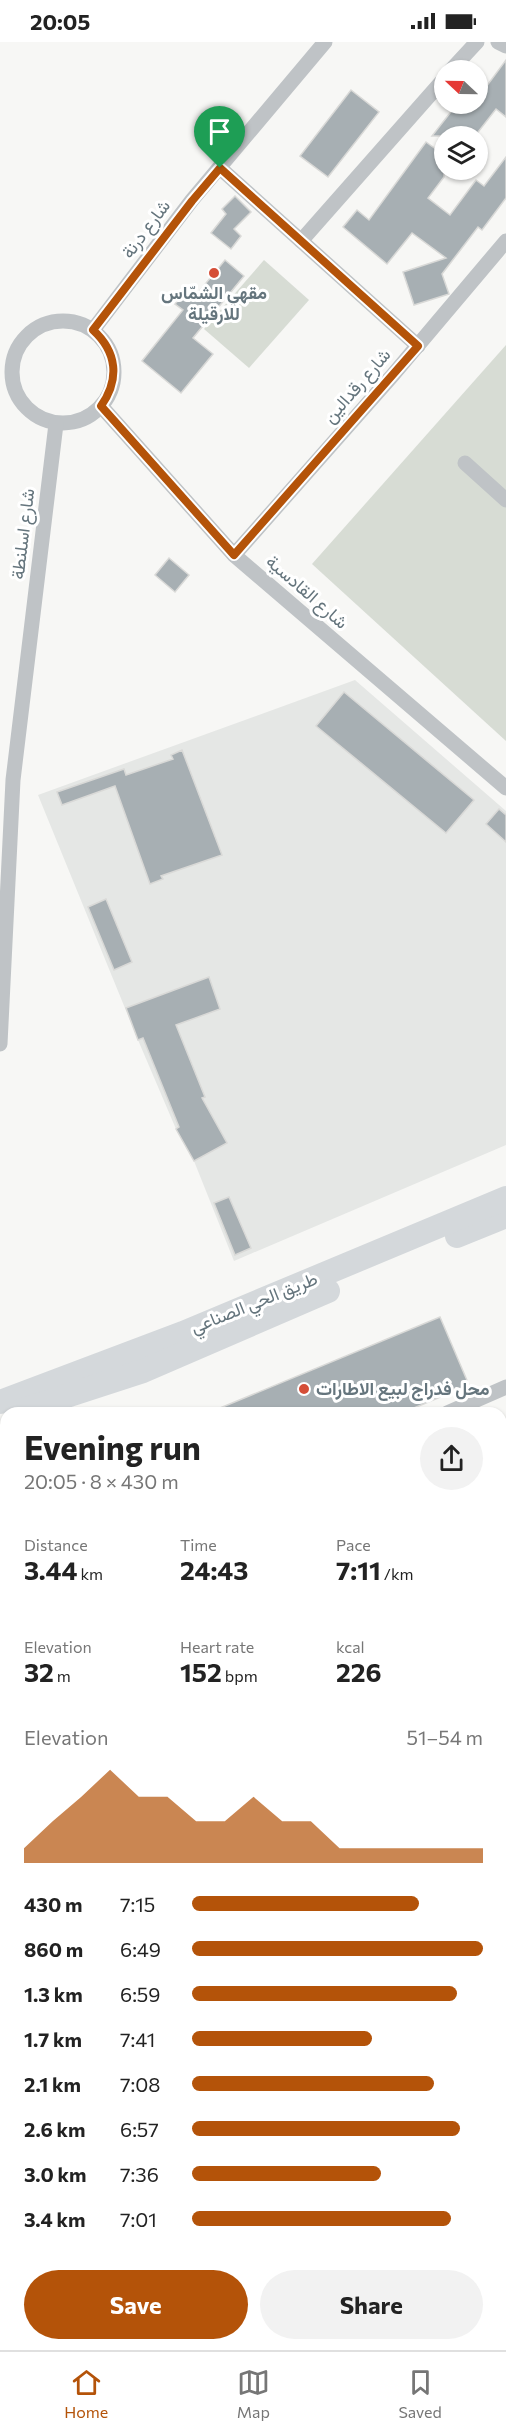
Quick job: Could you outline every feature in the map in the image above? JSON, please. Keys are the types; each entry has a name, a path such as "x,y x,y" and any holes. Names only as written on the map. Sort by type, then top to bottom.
{"highway":[{"name":"طريق الحي الصناعي","path":"0,1402 226,1315 506,1198"},
{"name":"طريق الحي الصناعي","path":"33,1407 143,1371 506,1216"}],"street":[{"name":"شارع درنة","path":"93,330 192,201 325,42"},
{"path":"461,60 477,42"},
{"path":"498,42 506,46"},
{"path":"301,241 434,90"},
{"path":"220,168 418,346"},
{"name":"شارع رقدالين","path":"234,555 418,346 506,241"},
{"path":"67,321 93,330 108,348 114,366 113,384 101,406 94,413 76,422 56,424 32,414 16,394 7,356 40,326 67,321"},
{"name":"شارع القادسية","path":"101,406 234,555 506,788"},
{"name":"شارع اسلنطة","path":"0,1044 7,779 56,424"},
{"path":"465,463 506,500"},
{"path":"470,1407 506,1387"}],"shaded area":[{"path":"264,260 309,300 249,368 204,329"},
{"path":"506,345 506,741 312,564"},
{"path":"355,680 506,811 506,1145 234,1261 194,1161 176,1129 138,1040 38,795"}],"building":[{"path":"506,60 506,117 496,109 483,126 440,126 449,114 488,114 488,84"},
{"path":"351,90 379,112 328,177 300,156"},
{"path":"426,142 434,148 434,180 442,180 428,198 450,215 476,180 484,186 506,157 506,198 482,230 478,227 442,274 449,294 414,305 403,272 446,258 412,233 387,264 343,227 357,210 369,220"},
{"path":"235,196 251,212 234,229 241,236 231,249 211,233 226,214 222,209"},
{"path":"225,260 244,276 193,338 213,354 181,393 142,361 183,310 175,304 185,292 193,299"},
{"path":"169,558 189,575 175,592 155,575"},
{"path":"344,692 474,800 446,833 316,726"},
{"path":"182,750 222,855 161,876 163,879 150,884 115,786 62,805 57,792 124,769 126,775 173,759 171,755"},
{"path":"499,809 506,815 506,842 486,824"},
{"path":"106,899 132,962 114,970 88,907"},
{"path":"209,977 220,1009 176,1025 205,1097 202,1098 227,1143 194,1161 176,1129 179,1127 143,1038 138,1040 126,1008"},
{"path":"229,1197 251,1248 235,1255 214,1203"},
{"path":"440,1317 469,1385 416,1407 222,1407"}],"place":[{"name":"مقهي الشمّاس للارقيلة","path":"214,273"},
{"name":"محل فدراج لبيع الاطارات","path":"304,1389"}],"route":[{"path":"220,168 418,346 234,555 101,406 113,384 113,360 102,338 93,330 220,168"}]}
